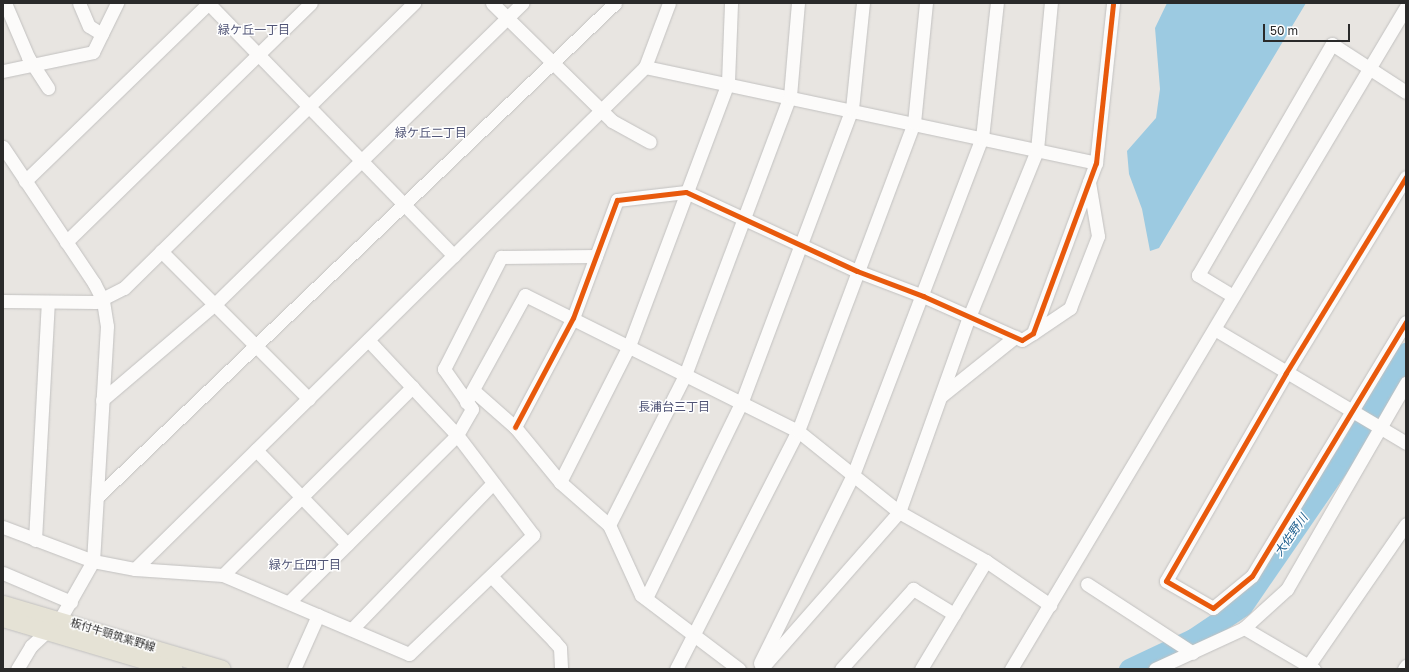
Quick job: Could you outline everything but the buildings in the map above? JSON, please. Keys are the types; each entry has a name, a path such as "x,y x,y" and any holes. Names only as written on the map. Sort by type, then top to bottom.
{"main road":[{"name":"板付牛頸筑紫野線","path":"3,604 60,619 222,669"},
{"name":"板付牛頸筑紫野線","path":"3,618 174,669"}],"street":[{"path":"5,3 34,64 48,88"},
{"path":"79,3 89,26 102,34"},
{"path":"3,70 93,52 117,3"},
{"path":"25,181 209,3 454,256"},
{"path":"66,242 311,3"},
{"path":"3,301 48,303 103,301 124,288 307,105 414,3"},
{"path":"492,3 612,121 650,142"},
{"path":"102,400 216,303 522,3"},
{"path":"97,497 615,3"},
{"path":"136,569 645,67 669,3"},
{"path":"560,482 630,346 728,82 731,3"},
{"path":"608,525 685,375 790,96 798,3"},
{"path":"646,598 742,401 852,109 862,3"},
{"path":"676,669 798,431 914,123 926,3"},
{"path":"757,669 853,475 923,296 982,138 997,3"},
{"path":"761,669 899,512 969,317 1037,150 1051,3"},
{"path":"1033,333 1096,163 1112,3"},
{"path":"1010,669 1216,330 1233,296 1406,7"},
{"path":"1233,296 1198,275 1332,44 1406,92"},
{"path":"645,67 728,82 1096,163"},
{"path":"3,147 103,301 107,326 93,561 60,619 46,630 17,669"},
{"path":"1406,176 1286,373 1166,581 1213,608 1252,576 1353,412 1406,322"},
{"path":"515,427 573,318 617,200 686,192 744,217 857,271 923,296 1022,340 1070,308 1098,236 1089,180"},
{"path":"161,251 216,303 309,399"},
{"path":"596,256 501,257 444,369 470,396 515,427 560,482 608,525 641,595 694,633 739,669"},
{"path":"289,602 457,435 472,409 470,396 524,295 630,346 685,375 742,401 798,431 899,512 986,561 1050,605"},
{"path":"35,540 48,303"},
{"path":"1216,330 1406,443"},
{"path":"940,397 1015,338"},
{"path":"3,527 93,561 136,569 224,575 409,654 533,535 457,435 368,340"},
{"path":"1155,669 1193,653 1244,628 1287,589 1379,428 1406,384"},
{"path":"224,575 412,387"},
{"path":"256,450 347,544"},
{"path":"352,629 493,483"},
{"path":"1244,628 1309,668 1406,524"},
{"path":"921,669 986,561"},
{"path":"3,573 71,602"},
{"path":"491,576 557,645 561,669"},
{"path":"1088,584 1193,653"},
{"path":"841,669 913,589 954,614"},
{"path":"294,669 318,614"}],"water":[{"path":"1167,3 1306,3 1159,248 1150,251 1142,209 1129,174 1127,151 1156,118 1160,89 1155,28"}],"waterway":[{"name":"大佐野川","path":"1129,669 1193,639 1242,606 1345,456 1406,353"}],"cycle path":[{"path":"515,427 573,318 617,200 686,192 857,271 923,296 1022,340 1033,333 1096,163 1113,3"},
{"path":"1406,177 1286,373 1166,581 1213,608 1252,576 1406,322"}],"district":[{"name":"緑ケ丘一丁目","path":"254,30"},
{"name":"緑ケ丘二丁目","path":"431,133"},
{"name":"長浦台三丁目","path":"674,407"},
{"name":"緑ケ丘四丁目","path":"305,565"}]}
